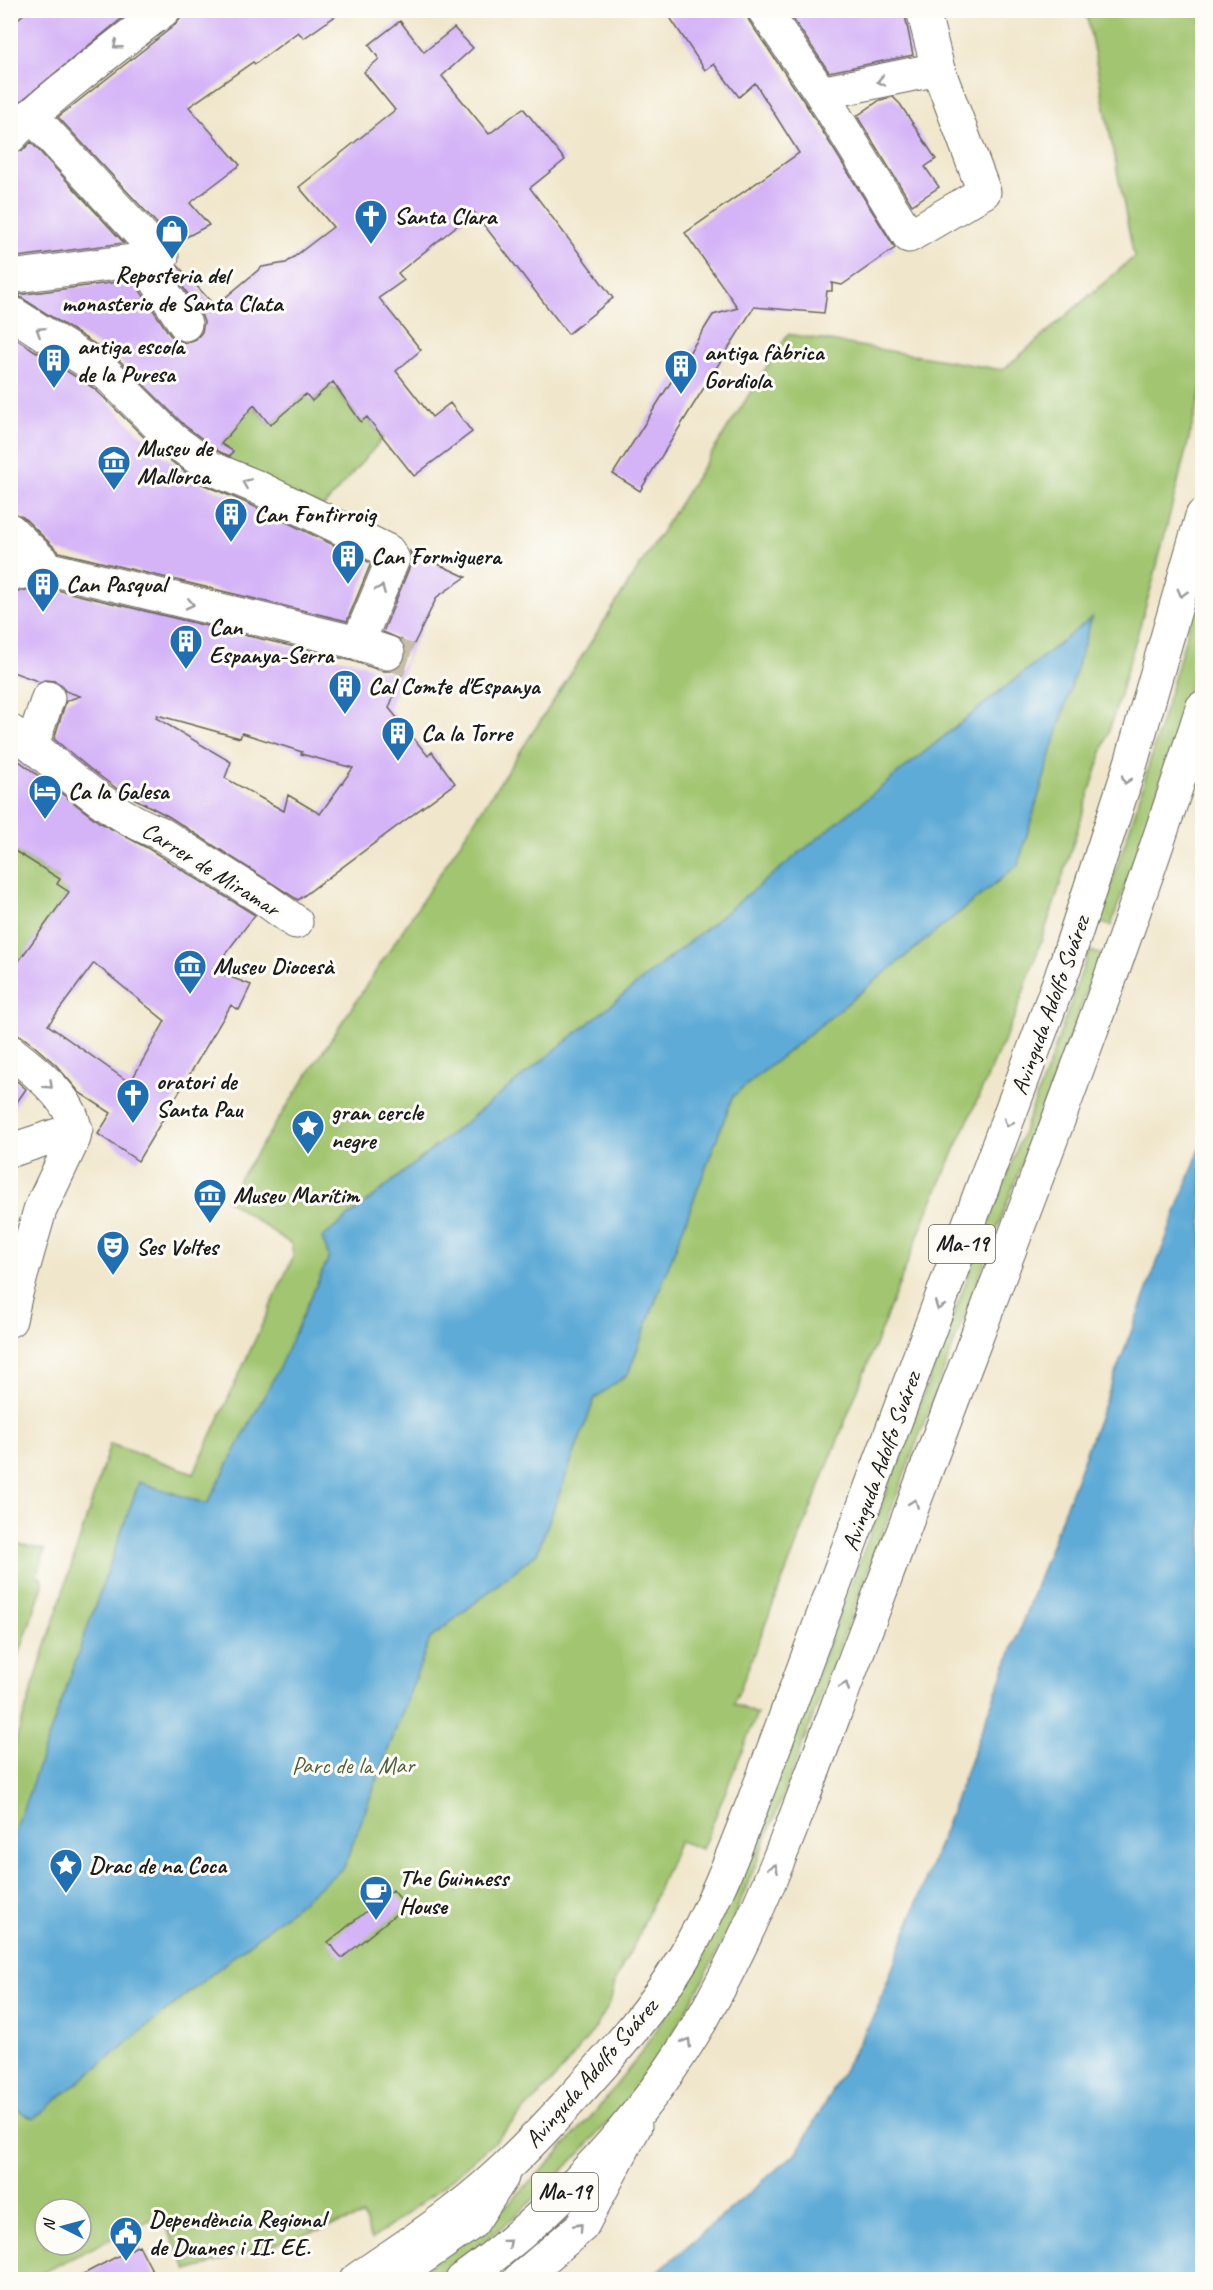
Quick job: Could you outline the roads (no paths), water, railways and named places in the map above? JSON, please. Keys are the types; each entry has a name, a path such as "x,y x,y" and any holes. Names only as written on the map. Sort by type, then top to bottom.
{"main road":[{"path":"164,10 123,40 21,126 152,258 185,324"},
{"path":"764,10 821,93 909,236 984,192 938,69 923,10"},
{"path":"821,93 938,69"},
{"path":"10,277 152,258"},
{"path":"10,312 107,374 172,439 211,468 356,534 388,551 393,559 373,648 50,569 10,574"},
{"name":"Avinguda Adolfo Suárez","path":"356,2280 454,2211 512,2163 629,2036 683,1958 737,1842 821,1624 1066,963 1144,721 1203,516"},
{"path":"10,530 50,569"},
{"path":"21,738 48,698"},
{"name":"Avinguda Adolfo Suárez","path":"462,2280 556,2201 617,2137 654,2090 688,2041 733,1961 758,1907 811,1777 1123,947 1203,708"},
{"name":"Carrer de Miramar","path":"21,738 59,769 141,826 168,838 296,922"},
{"path":"10,1051 55,1090 74,1119 76,1129 74,1138 40,1210 10,1320"},
{"path":"10,1147 15,1149 76,1129"},
{"path":"519,2280 582,2226 654,2090"},
{"path":"390,2280 472,2223 512,2163"}],"water":[{"path":"1092,617 1018,865 733,1096 628,1374 595,1398 537,1553 430,1639 344,1867 33,2119 11,2106 11,1843 139,1482 207,1504 278,1370 329,1257 322,1238"},
{"path":"1202,1143 1202,2279 649,2279 798,2151 876,2012"}],"tunnel":[{"path":"388,653 409,660"}],"place":[{"name":"Santa Clara","path":"371,245"},
{"name":"Reposteria del monasterio de Santa Clata","path":"172,260"},
{"name":"antiga escola de la Puresa","path":"54,389"},
{"name":"antiga fàbrica Gordiola","path":"681,395"},
{"name":"Museu de Mallorca","path":"114,491"},
{"name":"Can Fontirroig","path":"231,543"},
{"name":"Can Formiguera","path":"348,585"},
{"name":"Can Pasqual","path":"43,613"},
{"name":"Can Espanya-Serra","path":"186,670"},
{"name":"Cal Comte d'Espanya","path":"345,715"},
{"name":"Ca la Torre","path":"398,762"},
{"name":"Ca la Galesa","path":"45,820"},
{"name":"Museu Diocesà","path":"190,995"},
{"name":"oratori de Santa Pau","path":"133,1124"},
{"name":"gran cercle negre","path":"308,1155"},
{"name":"Museu Marítim","path":"210,1224"},
{"name":"Ses Voltes","path":"113,1276"},
{"name":"Drac de na Coca","path":"66,1894"},
{"name":"The Guinness House","path":"376,1921"},
{"name":"Dependència Regional de Duanes i II. EE.","path":"126,2262"}],"park label":[{"name":"Parc de la Mar","path":"353,1765"}]}
